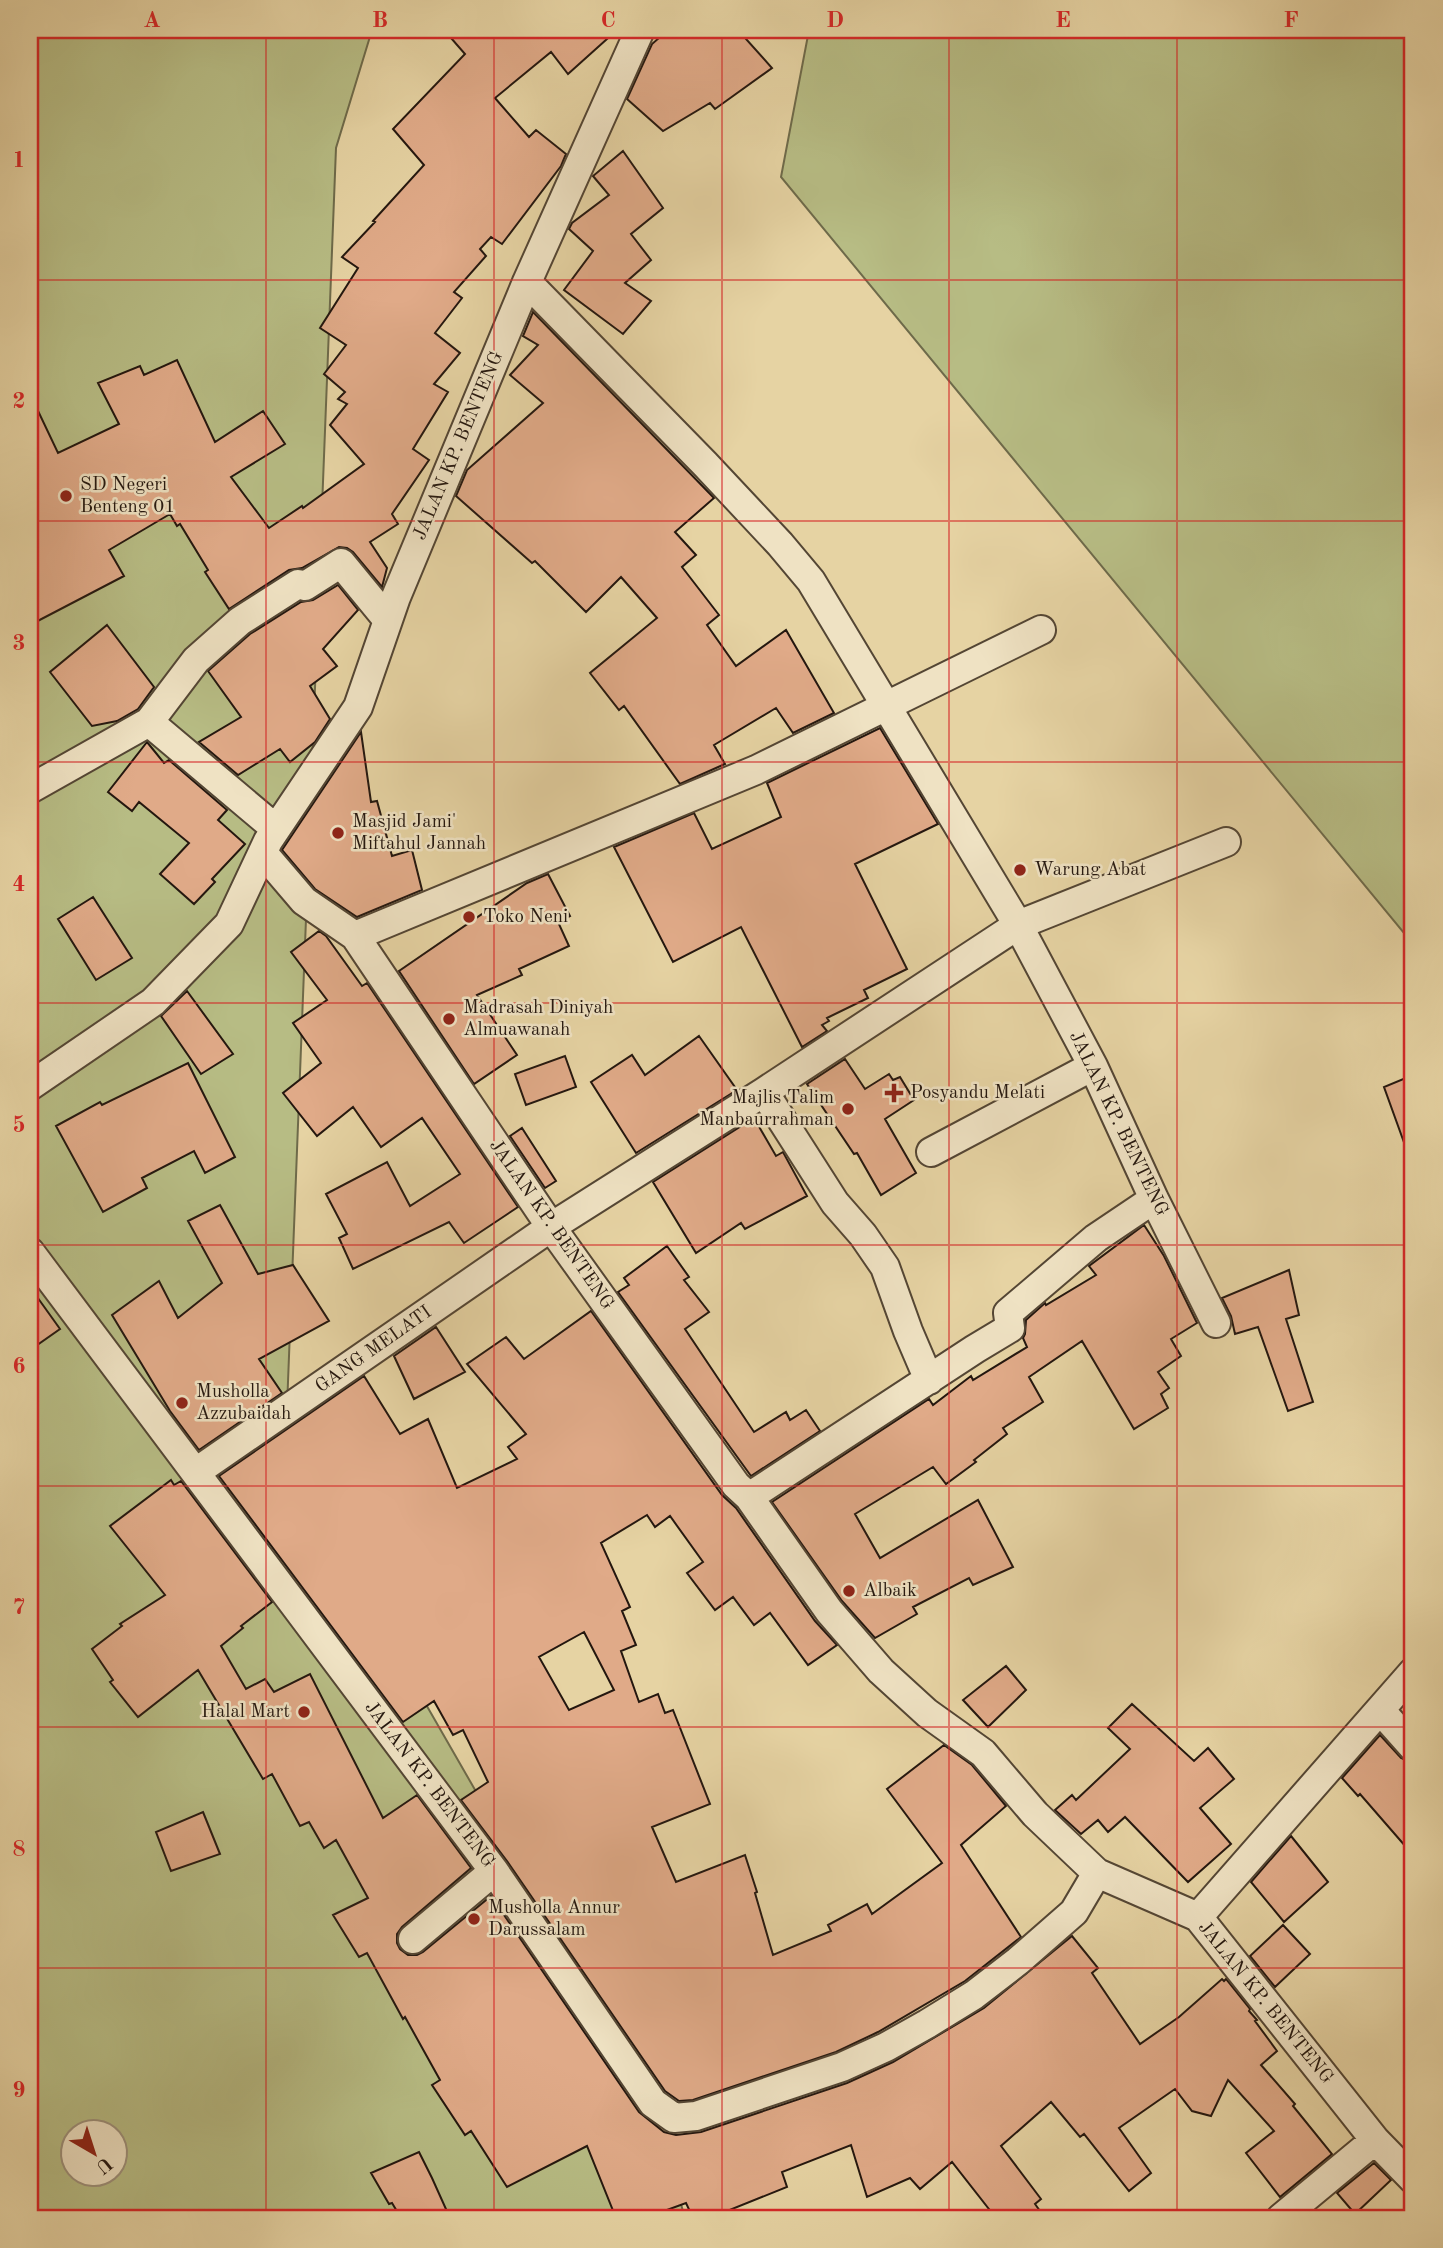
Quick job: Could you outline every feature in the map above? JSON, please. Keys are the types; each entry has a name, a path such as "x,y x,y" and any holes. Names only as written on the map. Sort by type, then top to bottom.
{"street":[{"name":"JALAN KP. BENTENG","path":"30,1086 153,1002 229,925 269,841 358,707 387,619 527,282 640,30"},
{"name":"JALAN KP. BENTENG","path":"527,282 705,464 811,581 1018,925 1093,1066 1154,1199 1216,1323"},
{"path":"30,789 149,722 196,660 240,621 298,584 305,586 341,563 387,619"},
{"path":"355,936 756,770 1041,630"},
{"path":"149,722 269,841"},
{"name":"JALAN KP. BENTENG","path":"269,841 304,901 355,936 551,1227 736,1485 749,1497 850,1638 881,1671 928,1713 983,1753 1035,1814 1097,1872 1198,1917 1375,2140 1413,2179"},
{"name":"GANG MELATI","path":"197,1472 551,1227 764,1092 1018,925 1226,842"},
{"path":"931,1152 1093,1066"},
{"path":"764,1092 835,1203 863,1235 885,1267 929,1380"},
{"path":"749,1497 975,1349 1002,1335 1010,1328 1008,1313 1096,1238 1154,1199"},
{"name":"JALAN KP. BENTENG","path":"30,1252 494,1871 653,2103 674,2118 696,2116 842,2067 927,2024 974,1995 1018,1961 1073,1912 1097,1872"},
{"path":"1198,1917 1413,1672"},
{"path":"1381,1710 1413,1747"},
{"path":"413,1939 494,1871"},
{"path":"1281,2218 1375,2140"}],"green space":[{"path":"30,30 372,30 336,148 285,1459 648,2091 685,2218 30,2218"},
{"path":"809,30 1413,30 1413,944 781,177"}],"building":[{"path":"444,30 617,30 568,74 551,52 495,98 529,137 536,130 566,154 561,166 502,244 491,237 480,249 486,256 454,292 462,298 435,333 460,353 434,384 448,392 413,449 429,460 392,514 398,524 370,542 387,568 382,587 353,552 339,547 302,568 289,570 229,609 205,572 208,570 180,524 177,526 170,514 109,550 124,576 30,625 30,394 58,453 119,424 98,383 140,366 144,375 177,360 215,442 263,411 285,444 231,477 269,528 302,506 303,508 364,464 330,425 347,404 338,399 345,392 324,374 346,345 320,328 358,268 342,257 424,165 393,129 465,54"},
{"path":"668,30 738,30 772,68 715,109 710,103 663,131 627,99 652,44"},
{"path":"623,151 663,208 631,234 651,260 625,283 651,301 623,334 564,290 593,251 569,229 572,223 609,195 593,176"},
{"path":"533,312 714,498 675,532 696,555 682,567 719,615 707,625 736,666 786,630 834,713 793,733 776,708 714,745 725,764 680,784 624,706 619,710 590,673 657,618 621,577 586,612 535,561 532,563 456,496 467,470 543,403 510,375 538,345 523,336"},
{"path":"338,585 358,610 323,649 337,666 310,686 330,719 315,742 290,762 280,749 238,775 199,742 241,717 208,671 250,634 301,602 313,600"},
{"path":"107,625 154,687 138,709 117,721 92,726 50,672"},
{"path":"880,728 938,824 855,864 907,969 864,990 868,998 827,1018 829,1021 822,1025 827,1031 802,1047 741,927 673,962 614,847 694,813 712,849 781,817 767,783"},
{"name":"Masjid Jami' Miftahul Jannah","path":"361,732 371,802 377,801 392,856 412,850 422,890 357,917 315,889 282,850"},
{"path":"147,742 164,763 169,760 227,810 218,820 245,844 212,879 215,882 194,904 160,874 189,843 139,802 132,811 108,792"},
{"path":"548,874 570,916 558,922 569,946 519,969 522,975 477,995 517,1055 474,1084 399,971 527,883"},
{"path":"93,897 132,958 96,980 58,919"},
{"path":"319,931 326,936 362,986 367,983 518,1207 464,1243 449,1222 353,1269 339,1238 347,1234 326,1194 387,1162 410,1206 460,1174 422,1118 381,1147 353,1107 317,1136 283,1093 321,1063 293,1023 327,1000 291,952"},
{"path":"187,991 233,1054 201,1074 161,1016"},
{"path":"699,1036 737,1090 636,1153 591,1082 632,1055 645,1075"},
{"path":"565,1056 576,1087 526,1105 515,1074"},
{"path":"845,1059 865,1089 889,1074 893,1080 900,1077 914,1100 885,1119 916,1173 881,1195 857,1153 854,1154 807,1084"},
{"path":"188,1063 235,1157 205,1173 194,1151 142,1178 147,1188 103,1212 56,1126 100,1102 102,1105"},
{"path":"1413,1075 1413,1158 1410,1159 1384,1087"},
{"path":"754,1118 776,1156 783,1152 807,1196 745,1229 741,1223 696,1253 653,1182"},
{"path":"522,1128 556,1181 545,1188 510,1136"},
{"path":"220,1205 258,1274 293,1265 329,1321 259,1359 282,1393 199,1450 170,1411 112,1315 159,1281 178,1318 222,1283 188,1221"},
{"path":"1144,1225 1164,1256 1197,1323 1171,1339 1181,1356 1158,1372 1169,1388 1161,1394 1168,1408 1134,1429 1082,1341 1029,1377 1043,1402 1003,1428 1007,1434 974,1460 976,1462 946,1484 933,1467 855,1514 880,1558 978,1500 1013,1567 973,1585 969,1578 913,1607 917,1614 875,1638 842,1601 772,1502 929,1399 933,1405 971,1376 973,1380 1027,1347 1023,1338 1026,1320 1045,1303 1046,1305 1096,1275 1089,1266"},
{"path":"667,1246 689,1277 684,1280 709,1312 685,1329 754,1432 786,1412 790,1420 806,1410 820,1431 751,1476 618,1292 629,1285 624,1278"},
{"path":"1289,1270 1299,1315 1286,1319 1313,1402 1288,1411 1258,1327 1235,1334 1231,1316 1222,1298"},
{"path":"30,1287 60,1329 30,1350"},
{"path":"591,1311 722,1495 736,1508 815,1621 837,1645 808,1665 770,1613 754,1625 733,1597 715,1610 687,1573 703,1562 670,1516 655,1527 647,1515 601,1543 630,1607 622,1611 636,1645 621,1651 639,1702 658,1694 665,1713 673,1710 710,1804 652,1827 676,1882 745,1855 773,1955 831,1931 828,1925 867,1904 872,1914 942,1863 887,1789 944,1745 972,1765 1006,1806 961,1845 1021,1937 965,1981 878,2032 836,2052 693,2100 679,2101 665,2091 507,1861 461,1800 488,1782 463,1730 453,1735 434,1701 403,1722 219,1476 364,1376 400,1434 428,1419 457,1488 517,1459 508,1447 526,1434 467,1364 506,1337 524,1359","holes":["584,1632 614,1690 569,1710 539,1657"]},
{"path":"436,1327 465,1372 414,1399 394,1356"},
{"path":"171,1480 174,1485 181,1481 272,1602 221,1646 246,1689 265,1679 274,1692 310,1674 383,1818 417,1795 471,1868 402,1927 397,1934 400,1949 408,1955 423,1952 491,1896 639,2112 664,2132 676,2135 701,2132 847,2083 893,2062 984,2008 1072,1936 1098,1968 1092,1973 1140,2044 1179,2017 1222,1979 1226,1979 1250,2009 1257,2020 1255,2021 1277,2051 1261,2065 1295,2104 1293,2106 1332,2154 1280,2197 1246,2153 1274,2131 1228,2080 1211,2116 1192,2111 1175,2089 1119,2128 1151,2173 1129,2191 1084,2134 1080,2137 1051,2102 1001,2146 1041,2199 1035,2204 1045,2218 996,2218 952,2162 920,2189 910,2178 867,2197 851,2145 782,2172 787,2187 722,2213 724,2218 693,2218 686,2203 645,2218 616,2218 587,2146 507,2187 471,2131 465,2135 432,2085 440,2080 405,2017 403,2019 367,1953 359,1957 333,1915 368,1898 336,1840 324,1848 309,1822 300,1826 272,1774 263,1779 198,1670 138,1717 110,1682 113,1680 92,1649 122,1626 120,1624 165,1595 110,1526"},
{"path":"1006,1666 1026,1690 988,1727 963,1700"},
{"path":"1132,1704 1194,1761 1208,1748 1234,1779 1200,1808 1231,1844 1188,1882 1125,1817 1108,1832 1098,1820 1081,1834 1055,1810 1072,1795 1076,1800 1130,1749 1108,1728"},
{"path":"1380,1735 1401,1758 1413,1763 1413,1855 1360,1794 1358,1796 1342,1778"},
{"path":"203,1812 220,1854 171,1871 156,1832"},
{"path":"1291,1836 1328,1882 1284,1922 1251,1882"},
{"path":"1283,1925 1310,1954 1275,1987 1250,1956"},
{"path":"419,2152 450,2218 401,2218 392,2203 389,2204 371,2173"},
{"path":"1374,2163 1391,2180 1355,2214 1337,2193"}],"place":[{"name":"SD Negeri Benteng 01","path":"66,496"},
{"name":"Masjid Jami' Miftahul Jannah","path":"338,833"},
{"name":"Warung Abat","path":"1020,870"},
{"name":"Toko Neni","path":"469,917"},
{"name":"Madrasah Diniyah Almuawanah","path":"449,1019"},
{"name":"Posyandu Melati","path":"894,1093"},
{"name":"Majlis Talim Manbaurrahman","path":"848,1109"},
{"name":"Musholla Azzubaidah","path":"182,1403"},
{"name":"Albaik","path":"849,1591"},
{"name":"Halal Mart","path":"304,1712"},
{"name":"Musholla Annur Darussalam","path":"474,1919"}]}
